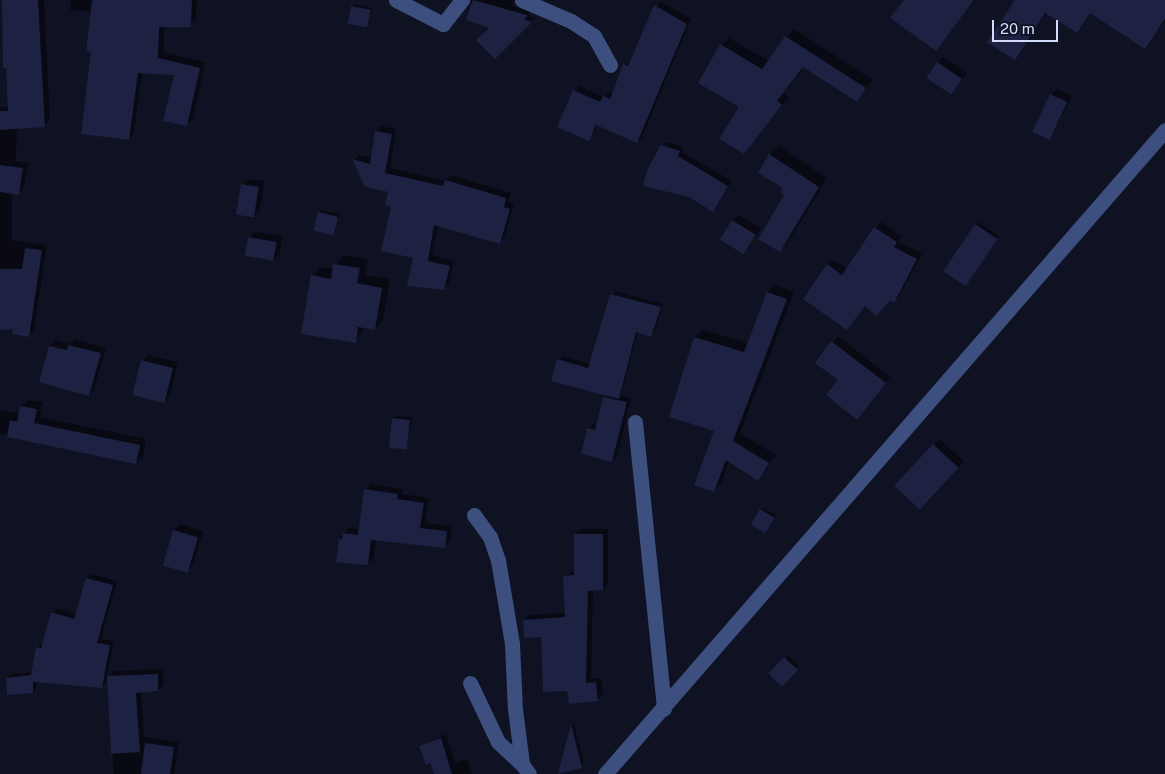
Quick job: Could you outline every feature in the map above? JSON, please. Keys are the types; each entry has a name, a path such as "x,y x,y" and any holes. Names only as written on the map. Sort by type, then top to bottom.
{"street":[{"path":"396,0 443,24 462,0"},
{"path":"522,0 571,21 594,36 610,65"},
{"path":"605,774 664,709 1165,130"},
{"path":"635,422 664,709"},
{"path":"474,514 490,537 498,560 512,644 515,709 526,769"},
{"path":"470,683 498,742 526,769"}],"building":[{"path":"2,0 38,0 45,127 0,130 0,111 8,111 6,68 3,68"},
{"path":"92,0 192,0 191,27 159,27 158,58 200,68 187,126 163,121 174,75 138,73 129,140 81,134 91,52 86,51"},
{"path":"473,0 527,15 525,20 532,22 495,59 476,40 489,28 466,20"},
{"path":"904,0 974,0 936,51 890,18"},
{"path":"1015,0 1165,0 1165,19 1145,49 1090,13 1077,33 1045,13 1015,60 987,42"},
{"path":"654,5 687,24 637,143 596,125 589,141 557,127 573,90 600,102 603,96 610,99 623,64 628,66"},
{"path":"351,6 371,10 367,27 348,24"},
{"path":"785,36 866,88 857,102 803,67 777,101 782,105 744,154 719,139 739,107 698,83 720,44 762,69"},
{"path":"937,62 962,79 951,95 926,78"},
{"path":"1050,94 1067,102 1049,140 1032,132"},
{"path":"375,131 392,134 385,173 443,186 445,180 506,198 504,207 510,209 500,244 434,225 428,261 450,266 444,290 407,286 413,258 381,251 391,207 385,205 388,192 365,187 352,159 370,164"},
{"path":"661,145 680,151 678,156 728,186 713,212 689,197 643,186 648,168"},
{"path":"769,154 819,187 780,252 758,239 784,195 780,193 783,188 758,173"},
{"path":"0,165 23,168 19,195 0,192"},
{"path":"241,184 259,187 254,217 236,215"},
{"path":"318,212 338,217 334,236 313,230"},
{"path":"732,220 756,235 744,254 720,240"},
{"path":"975,224 997,239 966,286 943,271"},
{"path":"874,227 897,242 894,247 917,259 894,303 890,301 876,316 865,306 847,330 803,299 827,264 842,275"},
{"path":"248,237 277,242 273,261 245,256"},
{"path":"25,248 42,250 29,337 12,334 13,329 0,330 0,269 22,269"},
{"path":"333,264 360,268 357,283 382,288 375,330 358,327 356,343 301,334 311,275 331,279"},
{"path":"767,292 787,299 733,441 769,463 758,481 726,460 714,492 694,485 714,431 669,417 694,337 744,352"},
{"path":"610,294 661,307 651,337 636,332 619,399 551,381 557,359 588,368"},
{"path":"831,341 886,383 857,420 826,395 838,380 815,363"},
{"path":"68,345 101,353 89,396 39,382 49,346 67,350"},
{"path":"141,360 173,368 164,403 132,395"},
{"path":"603,397 627,402 612,462 581,454 587,428 595,430"},
{"path":"20,406 37,409 34,423 140,445 136,464 7,437 10,420 17,422"},
{"path":"392,418 410,420 407,450 389,448"},
{"path":"933,444 959,468 920,510 894,486"},
{"path":"364,489 398,494 397,499 424,503 420,528 447,531 445,548 371,540 368,565 336,562 339,539 342,539 343,533 358,535"},
{"path":"760,509 775,518 765,533 751,524"},
{"path":"173,530 198,537 188,573 163,566"},
{"path":"574,534 603,534 603,590 588,591 586,683 596,682 598,701 569,704 567,691 543,692 541,637 524,638 523,620 565,617 563,576 574,575"},
{"path":"86,578 113,585 97,643 110,645 102,688 33,682 33,693 7,695 6,678 31,675 36,647 41,648 51,612 74,619"},
{"path":"784,657 798,670 782,687 768,674"},
{"path":"158,674 158,691 136,693 140,752 111,754 107,676"},
{"path":"571,724 582,768 558,774"},
{"path":"441,738 452,774 434,774 430,763 426,765 419,746"},
{"path":"145,743 174,747 170,774 141,774"}]}
